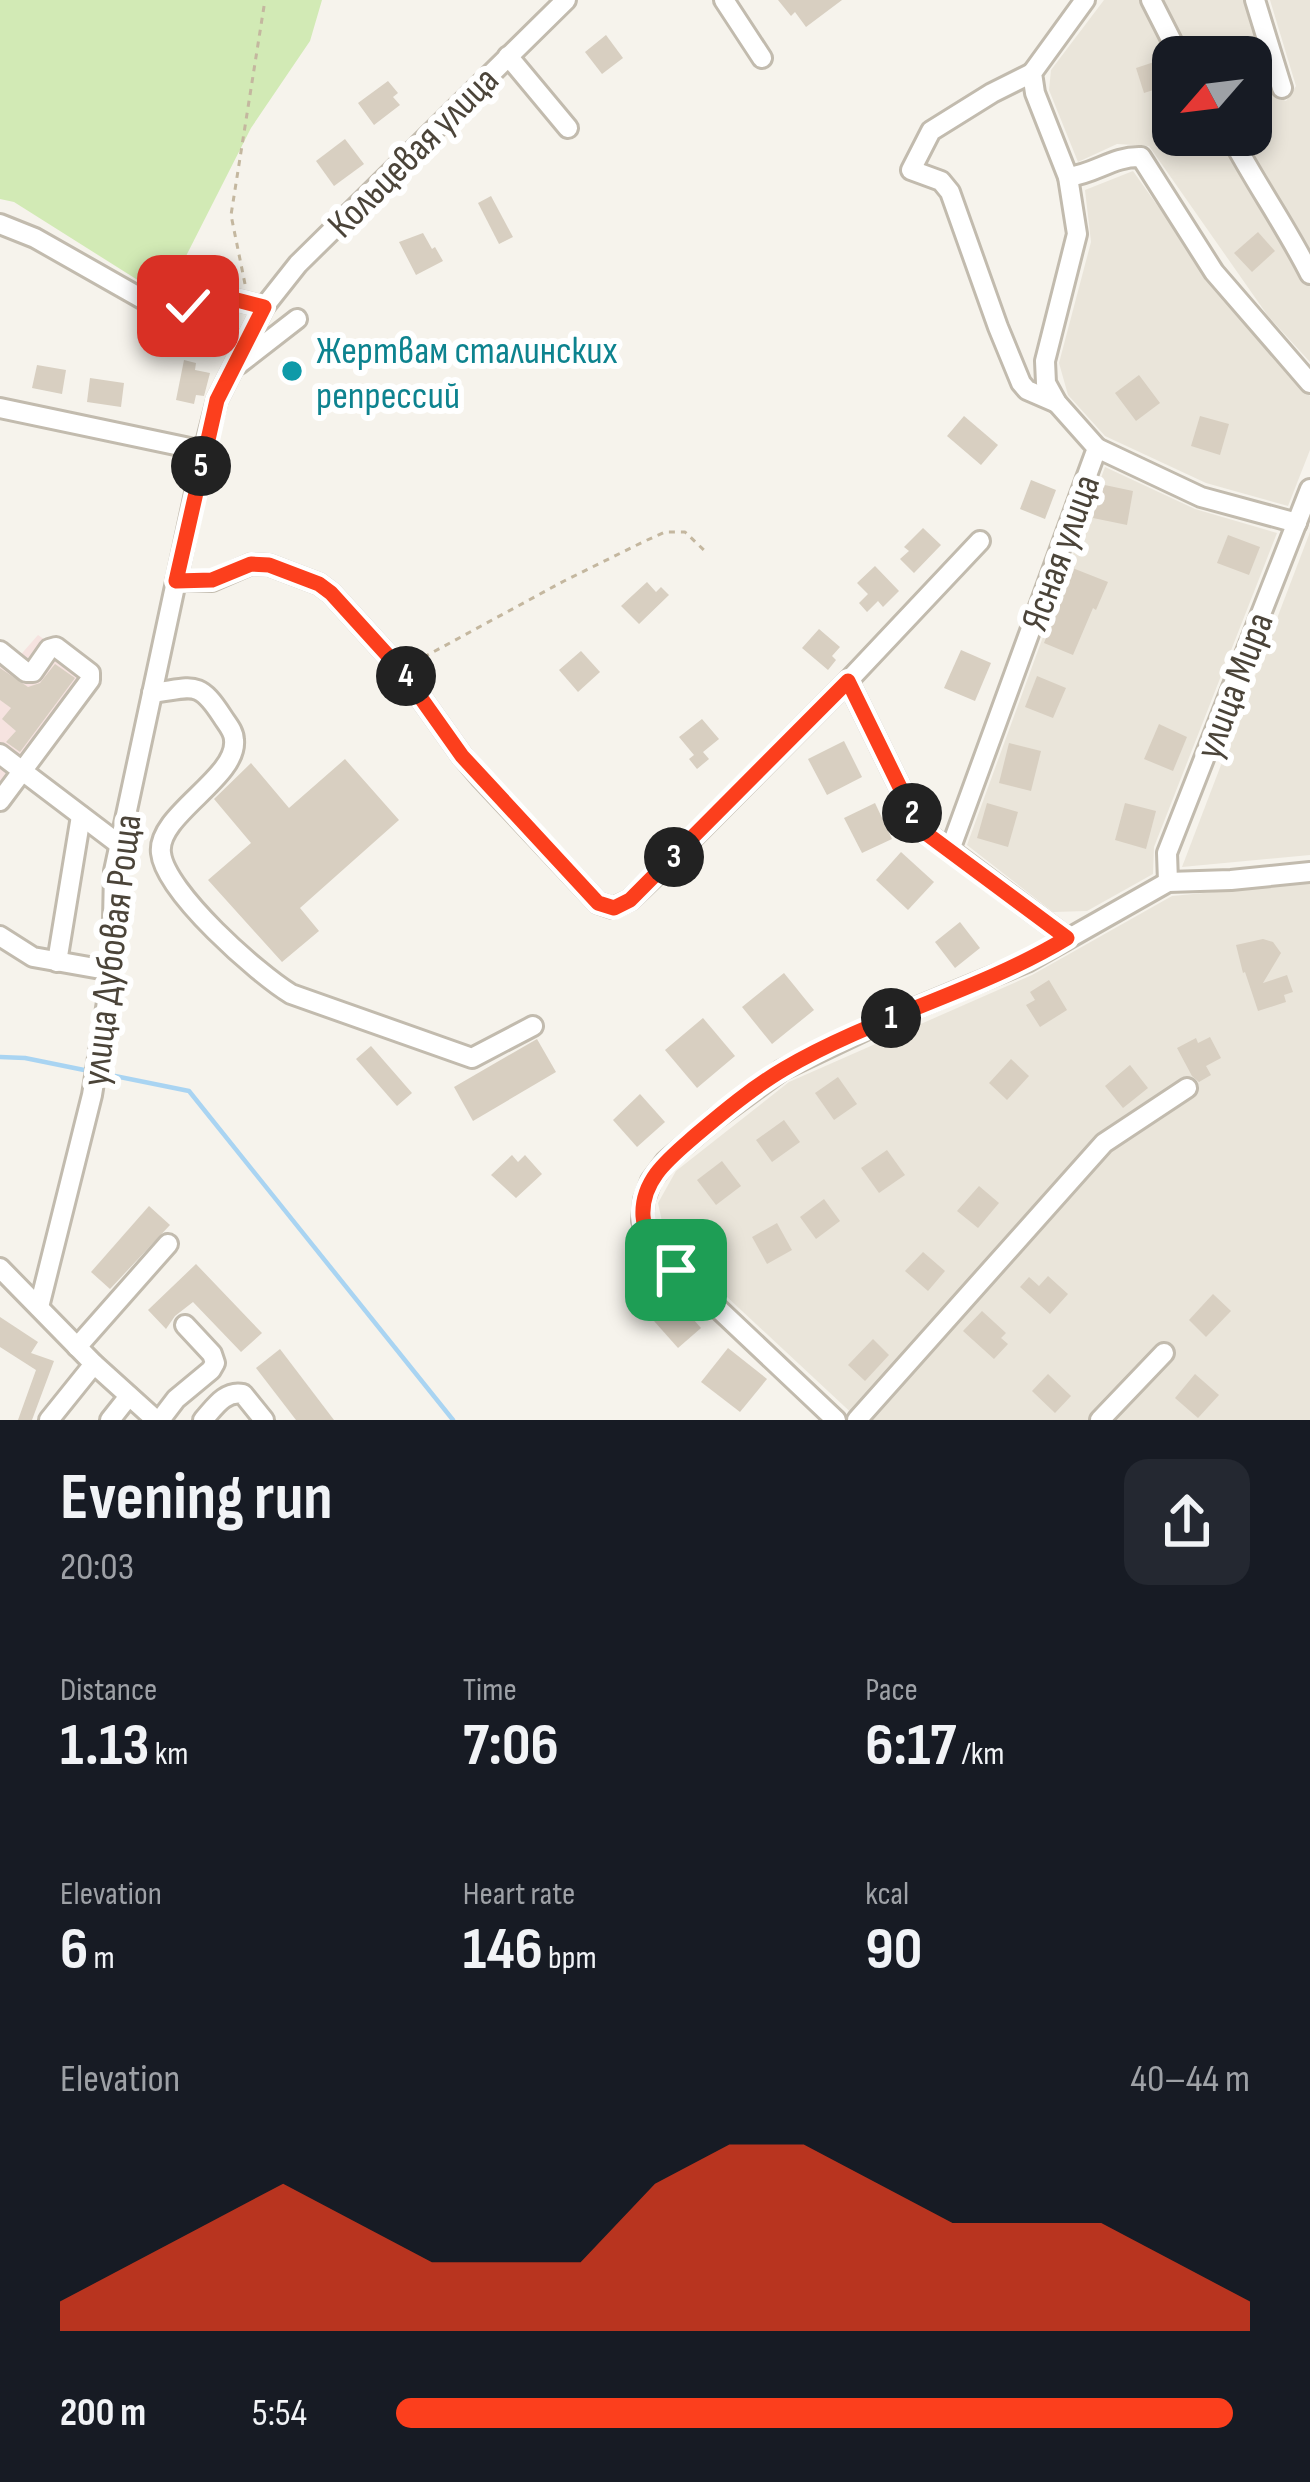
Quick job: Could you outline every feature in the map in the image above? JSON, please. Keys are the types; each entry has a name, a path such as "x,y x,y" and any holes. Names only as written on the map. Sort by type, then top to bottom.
{"street":[{"name":"Кольцевая улица","path":"257,305 566,0"},
{"path":"724,0 763,58"},
{"path":"1057,403 1046,383 1045,361 1077,240 1076,213 1032,74 1085,0"},
{"path":"1151,0 1169,36"},
{"path":"1256,0 1282,88"},
{"path":"508,56 568,128"},
{"name":"Ясная улица","path":"950,850 1096,448 1057,403 1027,390 1021,382 950,192 940,181 911,170 931,131 1032,74"},
{"path":"1240,156 1310,274"},
{"path":"1068,177 1082,176 1119,158 1141,157 1214,272 1310,383"},
{"path":"0,224 35,238 146,301 188,306 233,299 257,305"},
{"name":"улица Дубовая Роща","path":"39,1306 100,1054 112,971 114,871 204,452 217,400 257,305"},
{"path":"232,370 297,319"},
{"path":"0,408 204,452"},
{"path":"1096,448 1201,496 1297,523"},
{"name":"улица Мира","path":"1168,882 1167,853 1310,490"},
{"path":"176,581 222,578 251,564 269,565 331,593 401,670 480,777 598,903 614,908 654,877 980,542"},
{"path":"0,651 26,672 33,672 56,647 90,673 90,680 0,800"},
{"path":"848,681 927,834 1067,938"},
{"path":"152,693 201,689 234,734 232,757 166,831 160,854 202,918 274,984 472,1058 533,1026"},
{"path":"0,754 120,845"},
{"path":"57,962 81,815"},
{"path":"836,1420 655,1248 642,1221 644,1200 666,1161 782,1070 891,1018 1027,962 1168,882 1310,872"},
{"path":"0,936 22,952 112,971"},
{"path":"856,1420 1104,1143 1187,1088"},
{"path":"77,1347 168,1244"},
{"path":"0,1268 94,1364 158,1420 215,1363 185,1325"},
{"path":"1100,1420 1164,1353"},
{"path":"50,1420 94,1364"},
{"path":"203,1420 226,1396 236,1393 243,1394 264,1420"},
{"path":"110,1420 129,1396"}],"path":[{"path":"257,305 231,215 265,0"},
{"path":"401,670 664,532 685,532 707,553"}],"shaded area":[{"path":"1104,0 1247,0 1256,36 1152,36 1152,150 1149,146 1117,144 1078,162 1049,90 1051,70"},
{"path":"1270,0 1310,0 1310,362 1268,316 1156,156 1272,156 1272,95 1286,101 1296,86"},
{"path":"1133,171 1210,280 1310,396 1310,450 1288,506 1206,483 1105,436 1068,395 1059,363 1091,242 1085,190"},
{"path":"1105,467 1195,509 1277,533 1154,847 1153,874 1087,911 1053,912 967,845"},
{"path":"1310,532 1310,855 1182,867"},
{"path":"38,635 98,677 0,805 0,646 17,659"},
{"path":"1310,883 1310,1420 859,1420 666,1240 658,1203 676,1171 789,1082 1032,975 1172,896"}],"green space":[{"path":"0,0 322,0 310,41 251,128 183,262 144,284 14,202 0,199"}],"building":[{"path":"778,0 842,0 806,27"},
{"path":"606,35 623,58 602,74 585,52"},
{"path":"1152,63 1152,90 1144,93 1136,68"},
{"path":"388,81 400,105 374,125 358,103"},
{"path":"345,139 364,164 334,186 316,161"},
{"path":"491,196 513,237 499,244 478,203"},
{"path":"1258,232 1275,251 1252,272 1234,253"},
{"path":"423,233 443,261 416,275 399,242"},
{"path":"192,321 225,324 223,346 190,343"},
{"path":"184,360 196,363 195,370 210,373 204,396 196,395 194,404 176,400"},
{"path":"37,365 66,370 62,394 32,388"},
{"path":"1139,375 1160,403 1136,421 1115,393"},
{"path":"90,378 124,383 121,407 87,402"},
{"path":"964,416 998,445 981,465 947,436"},
{"path":"1200,416 1229,424 1220,455 1191,446"},
{"path":"1031,480 1056,490 1045,519 1020,509"},
{"path":"1100,484 1133,491 1127,525 1093,518"},
{"path":"923,528 941,545 914,573 900,559 909,551 904,547"},
{"path":"1228,535 1260,547 1249,575 1217,563"},
{"path":"875,566 899,591 883,607 878,601 867,612 859,603 868,594 857,583"},
{"path":"1070,567 1108,582 1073,655 1044,643"},
{"path":"647,582 656,592 661,587 669,595 639,624 621,606"},
{"path":"819,629 840,647 828,670 802,648"},
{"path":"961,650 991,663 975,701 944,688"},
{"path":"581,651 600,672 578,692 559,670"},
{"path":"55,664 75,678 20,752 6,742 16,731 2,719 11,708 0,700 0,668 28,687 40,683"},
{"path":"1037,676 1066,688 1053,718 1025,707"},
{"path":"702,719 719,739 703,752 709,759 697,769 689,759 694,755 679,737"},
{"path":"1159,724 1187,737 1173,771 1144,759"},
{"path":"844,741 862,777 827,795 808,759"},
{"path":"1009,743 1041,751 1031,791 999,783"},
{"path":"345,759 399,820 300,908 319,931 282,962 208,880 251,843 214,799 251,763 289,808"},
{"path":"875,803 892,839 862,853 844,818"},
{"path":"987,803 1018,812 1008,847 977,838"},
{"path":"1125,803 1156,811 1146,849 1115,840"},
{"path":"901,852 934,882 908,910 876,880"},
{"path":"960,922 980,948 955,968 935,942"},
{"path":"1263,939 1273,942 1281,953 1263,983 1287,975 1293,992 1284,995 1286,1002 1258,1011 1236,945"},
{"path":"784,973 814,1010 772,1044 742,1007"},
{"path":"1049,980 1067,1010 1040,1027 1026,1005 1035,1000 1030,992"},
{"path":"703,1018 735,1056 697,1088 665,1050"},
{"path":"1210,1037 1221,1058 1206,1066 1211,1075 1199,1082 1177,1048"},
{"path":"537,1039 556,1072 473,1121 454,1087"},
{"path":"371,1046 412,1093 397,1106 356,1059"},
{"path":"1011,1059 1029,1076 1007,1100 989,1083"},
{"path":"1130,1065 1148,1088 1123,1108 1105,1086"},
{"path":"838,1077 857,1104 834,1120 815,1093"},
{"path":"640,1094 665,1122 637,1147 613,1120"},
{"path":"784,1120 800,1142 772,1162 756,1140"},
{"path":"887,1150 905,1175 879,1193 861,1168"},
{"path":"512,1155 518,1162 525,1155 542,1174 516,1198 491,1175"},
{"path":"722,1161 741,1186 716,1205 697,1180"},
{"path":"979,1186 999,1203 978,1228 957,1211"},
{"path":"824,1199 840,1221 816,1239 800,1217"},
{"path":"149,1206 170,1225 110,1289 91,1272"},
{"path":"777,1223 792,1250 767,1264 752,1237"},
{"path":"923,1252 945,1271 928,1291 905,1271"},
{"path":"196,1264 262,1333 241,1352 193,1302 166,1329 148,1310"},
{"path":"1048,1276 1068,1294 1050,1314 1020,1287 1029,1277 1039,1286"},
{"path":"1213,1294 1231,1311 1206,1337 1189,1320"},
{"path":"677,1301 701,1328 678,1348 654,1321"},
{"path":"982,1311 1006,1333 1001,1338 1008,1344 994,1359 963,1331"},
{"path":"0,1317 38,1342 31,1353 54,1361 32,1420 18,1420 36,1370 0,1347"},
{"path":"873,1339 889,1355 865,1381 848,1365"},
{"path":"728,1348 767,1379 740,1412 701,1382"},
{"path":"280,1349 334,1420 296,1420 256,1368"},
{"path":"1048,1374 1071,1396 1055,1413 1032,1391"},
{"path":"1195,1374 1219,1395 1198,1418 1175,1398"}],"waterway":[{"path":"0,1057 89,1071"},
{"path":"100,1073 189,1091 453,1420"}],"place":[{"name":"Жертвам сталинских репрессий","path":"292,371"}],"route":[{"path":"188,306 233,299 264,307 217,400 176,581 212,580 251,564 269,565 331,593 401,670 462,756 598,903 614,908 630,900 848,681 927,834 1067,938 1027,962 891,1018 782,1070 715,1119 666,1161 644,1200 642,1221 655,1248 676,1270"}]}
